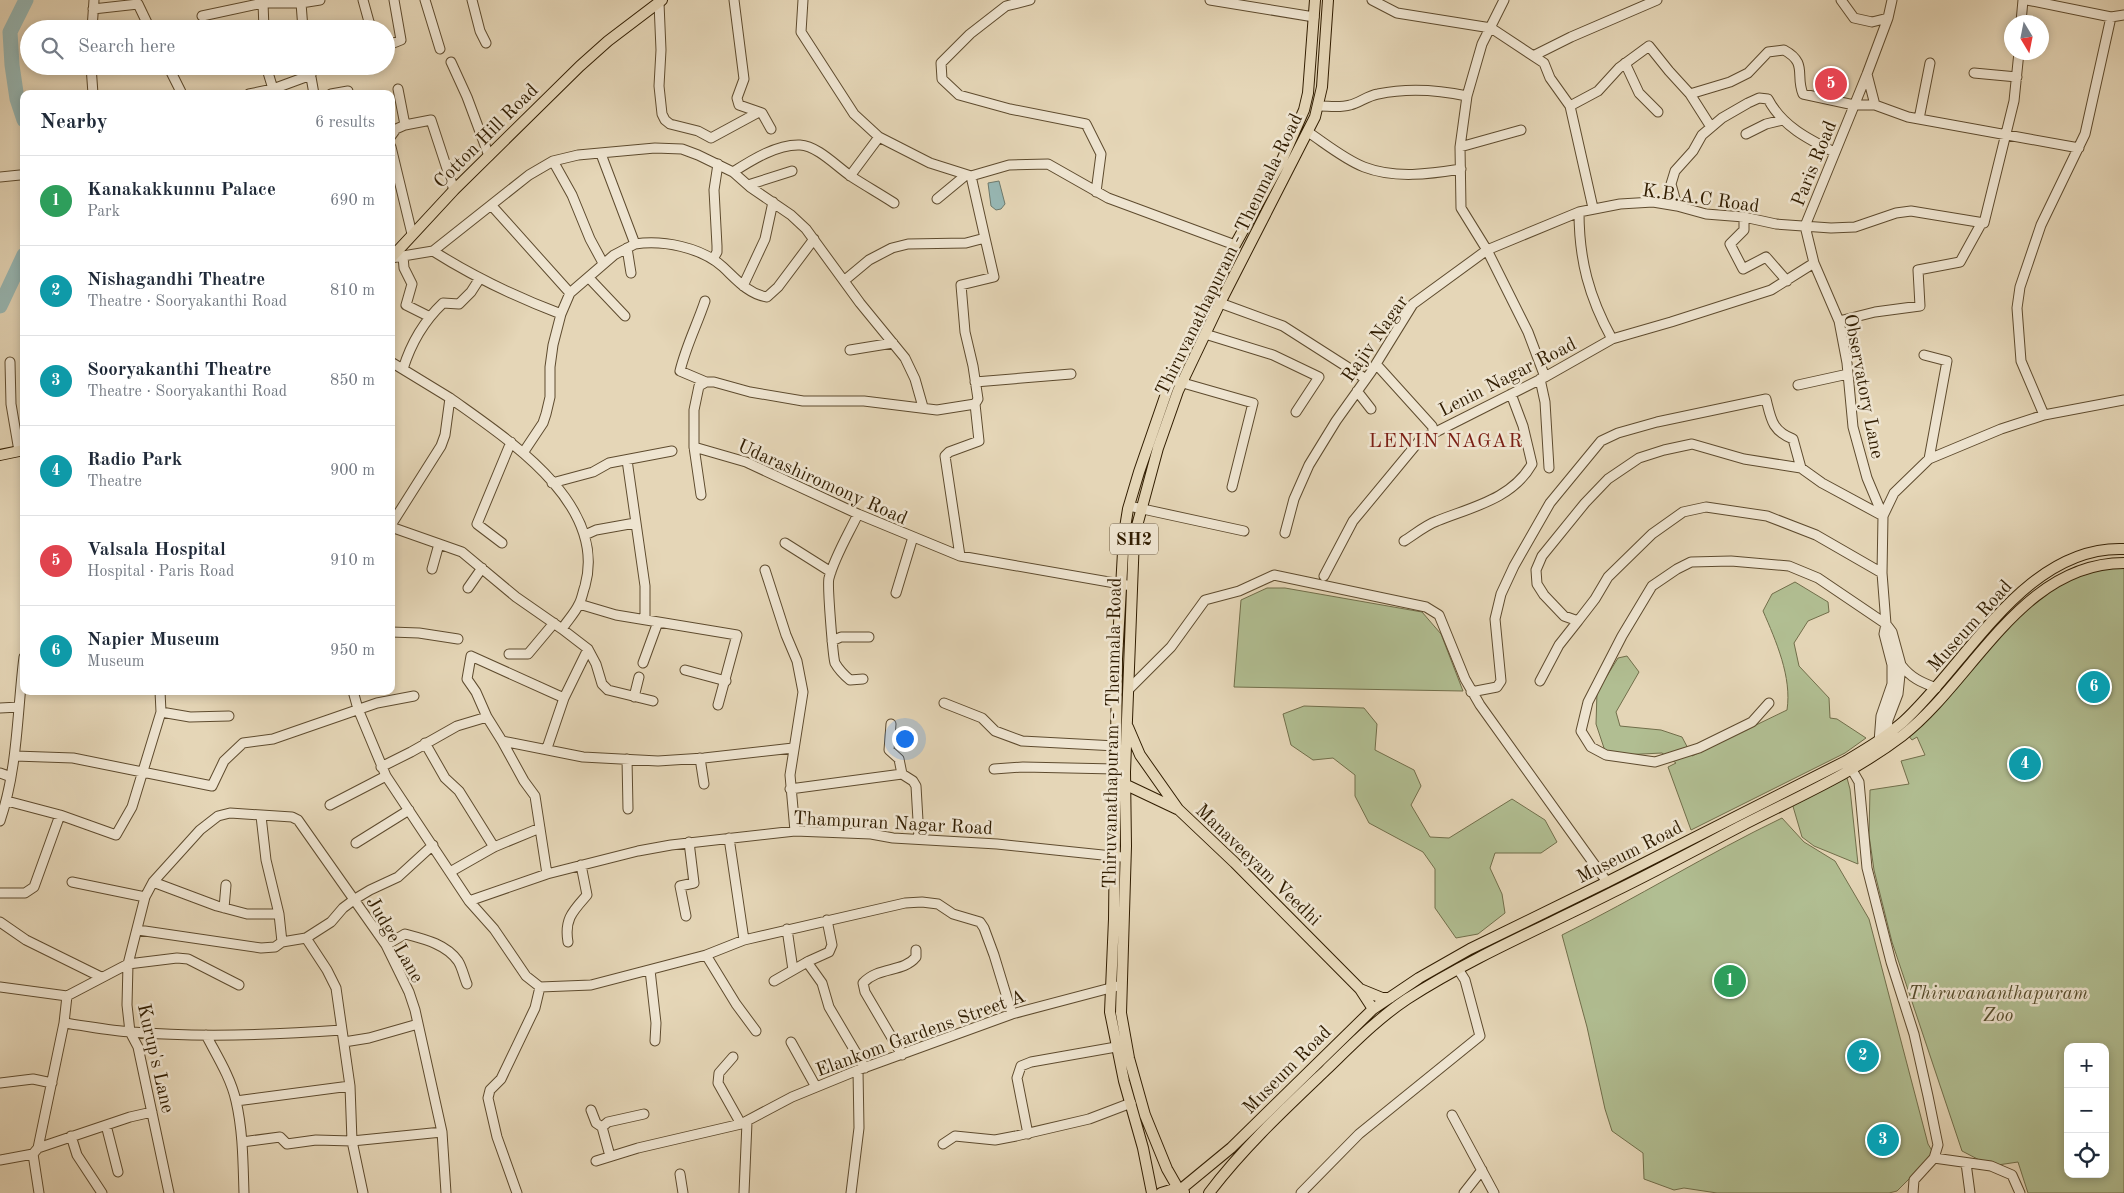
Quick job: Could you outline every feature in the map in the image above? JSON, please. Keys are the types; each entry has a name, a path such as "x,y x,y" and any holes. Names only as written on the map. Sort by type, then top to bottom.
{"main road":[{"path":"1152,1193 1116,1047 1110,1012 1114,919 1114,856 1119,782 1115,769 1122,554 1129,506 1153,427 1171,379 1235,245 1282,160 1304,110 1308,93 1315,0"},
{"name":"Thiruvanathapuram - Thenmala Road","path":"1182,1191 1167,1170 1145,1115 1129,1058 1121,1013 1126,857 1119,782 1130,688 1134,537 1158,448 1182,383 1220,303 1308,132 1319,106 1328,0"},
{"name":"Cotton Hill Road","path":"395,253 454,190 580,66 608,41 661,1"},
{"path":"0,455 20,450"},
{"name":"Museum Road","path":"1209,1193 1241,1154 1302,1093 1382,1018 1406,1000 1458,969 1852,770 1884,742 1936,688 1991,623 2017,596 2036,580 2054,568 2076,558 2096,552 2124,549"},
{"name":"Museum Road","path":"1182,1191 1231,1148 1373,1009 1470,949 1608,882 1884,742 1926,714 1993,638 2044,589 2071,575 2093,568 2124,563"},
{"name":"Museum Road","path":"2036,580 2044,589"},
{"name":"Manaveeyam Veedhi","path":"1127,724 1140,755 1178,809 1235,863 1360,989 1373,1009"},
{"path":"1119,782 1178,809"},
{"path":"1360,989 1382,998 1390,998"},
{"path":"1161,1193 1170,1190 1182,1191"}],"street":[{"path":"202,16 262,2 302,3 320,0"},
{"path":"363,0 369,20"},
{"path":"394,0 401,40 395,42"},
{"path":"425,0 440,49"},
{"path":"472,0 480,31 486,43"},
{"path":"734,0 744,79 738,98 739,105 759,112 771,129"},
{"path":"803,0 801,32 854,114 879,137 930,163 969,176"},
{"path":"1030,0 1006,6 970,34 941,63 942,79 959,96 1010,109 1086,124 1100,154 1096,192"},
{"path":"1210,0 1314,17"},
{"path":"1372,0 1398,13 1491,28 1535,55 1544,63 1550,78 1570,106 1593,208"},
{"path":"1504,0 1482,44 1467,96 1460,147 1461,208 1487,250 1528,332 1542,378 1549,468"},
{"path":"1535,55 1656,0"},
{"path":"1841,0 1854,18 1872,22 1888,18"},
{"name":"Paris Road","path":"1805,226 1867,74 1888,18 1892,0"},
{"path":"2022,15 2023,0"},
{"path":"2027,0 2111,17 2124,15"},
{"path":"661,1 659,86 660,106 665,120 670,124 698,131 711,138 759,112"},
{"path":"262,2 263,20"},
{"path":"302,3 303,20"},
{"path":"93,20 94,4 138,4 146,20"},
{"path":"2044,415 2021,361 2017,308 2025,267 2041,225 2084,134 2111,17"},
{"path":"1570,106 1598,90 1625,63 1649,46 1669,72 1690,94 1711,127"},
{"path":"1690,94 1740,77 1748,73 1768,52 1784,50 1796,59 1800,66 1800,83 1803,94 1854,105 1875,105 1908,117 2079,148"},
{"path":"1839,321 1875,312 1920,306 1918,270 1960,262 1981,224 1984,223 2014,100 2018,60"},
{"path":"451,62 467,97 489,156"},
{"path":"1625,63 1639,93 1658,112"},
{"path":"1919,119 1930,63"},
{"path":"1974,73 2017,77"},
{"path":"1867,74 1875,105"},
{"path":"92,75 93,90"},
{"path":"172,75 180,90"},
{"path":"268,75 272,89"},
{"path":"267,90 302,75"},
{"path":"311,75 313,90"},
{"path":"398,89 405,125"},
{"path":"1319,106 1346,106 1378,94 1402,91 1418,90 1467,96"},
{"path":"1677,206 1671,184 1675,170 1711,127 1722,118 1759,98 1768,99 1775,112 1808,139 1834,152"},
{"path":"395,130 405,125 431,120 454,190"},
{"path":"1746,134 1766,124 1783,120"},
{"path":"1460,147 1521,130"},
{"path":"1308,132 1365,167 1401,174 1435,174 1461,169"},
{"path":"850,176 879,137"},
{"path":"733,172 764,154 786,147 801,145 815,150 850,176 894,202"},
{"path":"395,257 433,251 529,175 553,161 578,155 669,148 682,149 733,172 748,185 791,215 814,239 905,358 915,379 923,407"},
{"path":"601,154 631,246 632,273"},
{"path":"553,161 572,195 590,239 603,263"},
{"path":"395,164 412,234"},
{"path":"713,259 717,252 714,190 718,164"},
{"path":"937,199 969,176 1009,165 1048,164 1096,192 1235,245"},
{"path":"748,185 792,171"},
{"path":"0,177 20,174"},
{"path":"705,301 697,327 684,354 680,371 706,382 714,382 750,392 803,401 864,401 937,410 974,404 978,399 965,332 961,285 994,277 969,176"},
{"path":"743,286 765,239 773,202"},
{"name":"K.B.A.C Road","path":"1579,212 1593,208 1653,202 1706,214 1744,217 1776,224 1805,226 1856,227 1896,213 1911,211 1984,223"},
{"path":"492,206 570,293"},
{"path":"1579,212 1580,246 1584,268 1597,311 1612,339"},
{"name":"Rajiv Nagar","path":"1285,533 1294,499 1309,465 1413,304 1487,250 1579,212"},
{"path":"1744,217 1744,230 1730,244 1743,269 1766,257 1787,281"},
{"name":"Observatory Lane","path":"1805,226 1814,263 1839,321 1848,374 1853,427 1859,452 1883,516"},
{"path":"844,280 869,260 892,248 908,244 966,243 985,238"},
{"path":"523,453 543,423 546,414 550,397 550,367 561,314 570,293 589,278 603,263 631,246 660,244 692,249 713,259 743,286 760,296 767,297 771,295 814,239"},
{"path":"433,251 518,298 561,314"},
{"path":"403,256 404,268 412,284 406,305 428,316"},
{"name":"Lenin Nagar Road","path":"1324,576 1353,521 1420,440 1542,378 1612,339 1771,290 1814,263"},
{"path":"403,369 410,347 428,316 442,303 459,304 471,292 480,278"},
{"path":"589,278 625,316"},
{"path":"1220,303 1283,326 1366,379"},
{"path":"1205,334 1274,355 1319,377 1296,412"},
{"path":"850,350 893,343"},
{"path":"1924,355 1946,360 1929,459"},
{"path":"10,362 11,404 20,445"},
{"path":"395,364 450,398 511,442 552,483 568,502 581,522 585,535 588,571 579,604 562,629"},
{"path":"1376,364 1432,426 1434,432"},
{"path":"975,382 1070,374"},
{"path":"1798,385 1848,374"},
{"path":"1171,379 1253,403 1232,487"},
{"path":"701,495 694,447 694,410 699,386 706,382"},
{"path":"1357,391 1371,409"},
{"path":"1404,541 1436,521 1481,506 1494,499 1526,474 1532,464 1524,426 1511,394"},
{"path":"395,520 441,446 445,435 450,398"},
{"path":"1471,692 1497,687 1502,681 1495,619 1501,594 1514,566 1550,503 1601,441 1618,433 1657,422 1766,399 1772,421 1779,433 1793,438 1801,468"},
{"path":"1884,742 1881,716 1892,684 1892,665 1884,634 1886,624 1882,573 1883,516 1894,493 1929,459 2002,429 2044,415 2124,400"},
{"path":"960,556 945,456 949,452 979,441 974,404"},
{"path":"502,543 476,524 511,442"},
{"path":"1578,621 1564,616 1544,595 1537,584 1536,570 1542,556 1554,538 1608,479 1639,458 1692,444 1744,459 1801,468 1822,483 1883,516"},
{"name":"Udarashiromony Road","path":"694,447 746,462 858,514 960,556 1132,586"},
{"path":"552,483 593,472 609,463 672,451"},
{"path":"627,460 645,586 645,619"},
{"path":"1129,506 1244,530"},
{"path":"1540,681 1559,644 1595,599 1608,577 1652,534 1683,512 1706,508 1767,516 1816,535 1882,573"},
{"path":"858,514 831,572 827,587 833,656 841,672 850,680 863,679"},
{"path":"585,535 596,530 635,523"},
{"path":"395,528 462,552 516,597 588,649 596,664 602,684 608,690 653,701"},
{"path":"896,593 913,537"},
{"path":"785,543 831,572"},
{"path":"432,569 439,544"},
{"path":"1769,703 1752,722 1699,748 1655,762 1606,755 1591,748 1581,731 1588,702 1622,636 1652,586 1691,562 1730,561 1789,566 1818,578 1886,624 1892,632 1901,665 1898,694 1888,720 1884,742"},
{"path":"468,588 482,568"},
{"path":"765,570 796,661 803,692 793,748 790,789 795,831"},
{"path":"1130,688 1171,647 1205,600 1239,591 1274,575 1426,607 1439,615 1471,692 1608,882"},
{"path":"579,604 616,615 737,635 718,705"},
{"path":"643,663 658,622"},
{"path":"509,654 528,654 554,623"},
{"path":"395,632 418,633 458,639"},
{"path":"832,641 841,637 868,637"},
{"path":"547,748 564,698 588,649"},
{"path":"547,874 535,796 524,781 487,717 476,692 467,679 471,656 564,698"},
{"path":"1901,665 1917,681 1936,688"},
{"path":"685,670 726,681"},
{"path":"634,697 639,677"},
{"path":"0,821 7,801 15,756 20,690"},
{"path":"7,801 60,815 116,835 132,807 161,712 160,695"},
{"path":"354,695 380,767 469,901 494,929 526,976 540,987 592,985 706,955 744,940 787,929 905,903 922,902 938,904 953,914 980,922 994,955 1012,1014"},
{"path":"15,756 73,758 212,786 229,754 243,743 272,739 377,703 414,696"},
{"path":"944,703 982,718 995,731 1022,741 1116,746"},
{"path":"0,708 18,706"},
{"path":"161,712 190,717 229,716"},
{"path":"380,767 457,726 487,717"},
{"path":"890,724 889,750 899,758 902,774"},
{"path":"502,741 547,748 583,757 658,761 793,748"},
{"path":"425,743 445,778 459,791 494,847"},
{"path":"700,758 704,784"},
{"path":"627,759 628,809"},
{"path":"994,769 1023,767 1115,769"},
{"path":"1852,770 1859,782 1866,868 1891,962 1914,1034 1938,1145 1934,1158 1914,1180 1913,1193"},
{"path":"0,773 11,777"},
{"path":"790,789 902,774 913,781 916,786 919,838"},
{"path":"330,805 386,776"},
{"path":"356,843 409,810"},
{"name":"Kurup's Lane","path":"169,1193 138,1047 130,1032 127,1005 128,964 145,897 153,882 200,830 218,816 230,814 283,817"},
{"path":"0,893 25,894 34,887 60,815"},
{"path":"261,816 266,860 279,914 282,942"},
{"name":"Judge Lane","path":"283,817 292,817 304,826 335,875 386,945 408,992 418,1024 442,1132 446,1193"},
{"path":"450,872 494,847 540,828"},
{"name":"Thampuran Nagar Road","path":"469,901 547,874 638,851 689,842 795,831 845,832 1126,857"},
{"path":"729,838 744,940"},
{"path":"686,916 680,886 694,883 689,842"},
{"path":"138,930 261,948 275,947 282,942 306,938 331,922 343,908 370,890 398,877 433,845"},
{"path":"568,942 566,927 572,912 587,895 582,866"},
{"path":"72,882 145,897"},
{"path":"153,882 224,908 247,914 279,914"},
{"path":"224,908 226,885"},
{"path":"774,980 829,952 832,945 827,920"},
{"path":"0,922 26,940 100,977"},
{"path":"787,929 793,970"},
{"path":"386,945 405,934 431,942 449,951 459,962 467,984"},
{"path":"306,938 327,970 336,988 350,1086 352,1141 363,1193"},
{"path":"902,1055 865,992 863,983 874,974 909,964 916,957 916,950"},
{"path":"706,955 736,1004 756,1031"},
{"path":"0,987 67,996 128,964 177,958 188,959 239,984"},
{"path":"807,962 822,983 829,1007 861,1069 859,1128 851,1193 860,1193"},
{"path":"1301,1193 1359,1134 1480,1036 1465,980 1458,969"},
{"path":"650,970 656,1023 655,1041"},
{"name":"Elankom Gardens Street A","path":"596,1161 638,1148 744,1123 816,1086 1012,1014 1110,987 1123,986"},
{"path":"517,1193 497,1137 488,1098 490,1090 501,1079 535,1008 540,987"},
{"path":"39,1193 36,1151 64,1023 67,996"},
{"name":"Manaveeyam Veedhi","path":"1373,1009 1382,1018"},
{"path":"64,1023 130,1032 206,1034 291,1034 342,1030"},
{"path":"344,1042 369,1038 418,1024"},
{"path":"206,1034 221,1062 236,1101 242,1142 244,1193"},
{"path":"791,1042 816,1086"},
{"path":"1028,1134 1017,1078 1022,1066 1031,1062 1116,1047"},
{"path":"733,1058 719,1073 718,1083 744,1123 744,1193"},
{"path":"0,1083 33,1079 52,1083"},
{"path":"236,1101 350,1086"},
{"path":"943,1144 954,1136 995,1140 1028,1134 1089,1119 1131,1103"},
{"path":"591,1110 596,1123 602,1127 610,1156"},
{"path":"0,1160 36,1151 71,1136 152,1112"},
{"path":"602,1127 608,1122 644,1114"},
{"path":"1452,1115 1494,1193"},
{"path":"106,1125 118,1172"},
{"path":"242,1142 280,1137 287,1144 316,1140 352,1141 442,1132"},
{"path":"71,1136 77,1156 102,1193"},
{"path":"1934,1158 1991,1166 2012,1175 2020,1193"},
{"path":"1966,1163 1970,1193"},
{"path":"1464,1193 1482,1170"},
{"path":"680,1174 684,1193"}],"green space":[{"name":"Thiruvananthapuram Zoo","path":"2124,566 2124,1193 2028,1193 2018,1162 1991,1166 1962,1151 1892,942 1874,870 1869,835 1870,790 1909,784 1901,761 1925,755 1917,737 1912,740 1907,734 2047,587 2092,569"},
{"path":"1795,582 1828,602 1829,612 1808,621 1794,643 1799,666 1829,698 1830,718 1837,719 1866,738 1845,753 1691,830 1668,767 1676,763 1662,753 1622,755 1605,751 1596,724 1597,692 1618,658 1627,656 1639,672 1616,712 1620,726 1661,730 1682,737 1692,756 1787,710 1787,685 1782,659 1763,611 1772,594"},
{"path":"1267,588 1285,588 1422,612 1441,634 1463,691 1234,687 1241,600"},
{"path":"1304,706 1364,708 1377,724 1375,750 1414,770 1421,786 1411,805 1430,837 1449,838 1512,799 1545,820 1557,842 1541,853 1495,853 1490,868 1502,894 1505,913 1478,934 1456,938 1435,908 1435,869 1423,852 1369,823 1355,796 1355,775 1333,758 1313,760 1291,745 1283,714"},
{"path":"1847,778 1850,789 1858,864 1814,846 1802,837 1792,803"},
{"path":"1782,818 1804,842 1835,861 1869,919 1928,1144 1934,1154 1897,1191 1889,1193 1717,1193 1684,1188 1674,1190 1644,1179 1643,1153 1612,1131 1605,1109 1587,1027 1562,935"}],"water":[{"path":"999,181 1005,204 1001,209 996,210 991,206 988,183"}],"waterway":[{"path":"20,108 12,65 10,32 26,0"},
{"path":"0,306 20,264"}],"place":[{"name":"Valsala Hospital","path":"1831,84"},
{"name":"Napier Museum","path":"2094,687"},
{"name":"Radio Park","path":"2025,764"},
{"name":"Kanakakkunnu Palace","path":"1730,981"},
{"name":"Nishagandhi Theatre","path":"1863,1056"},
{"name":"Sooryakanthi Theatre","path":"1883,1140"}],"district":[{"name":"LENIN NAGAR","path":"1446,440"}]}
